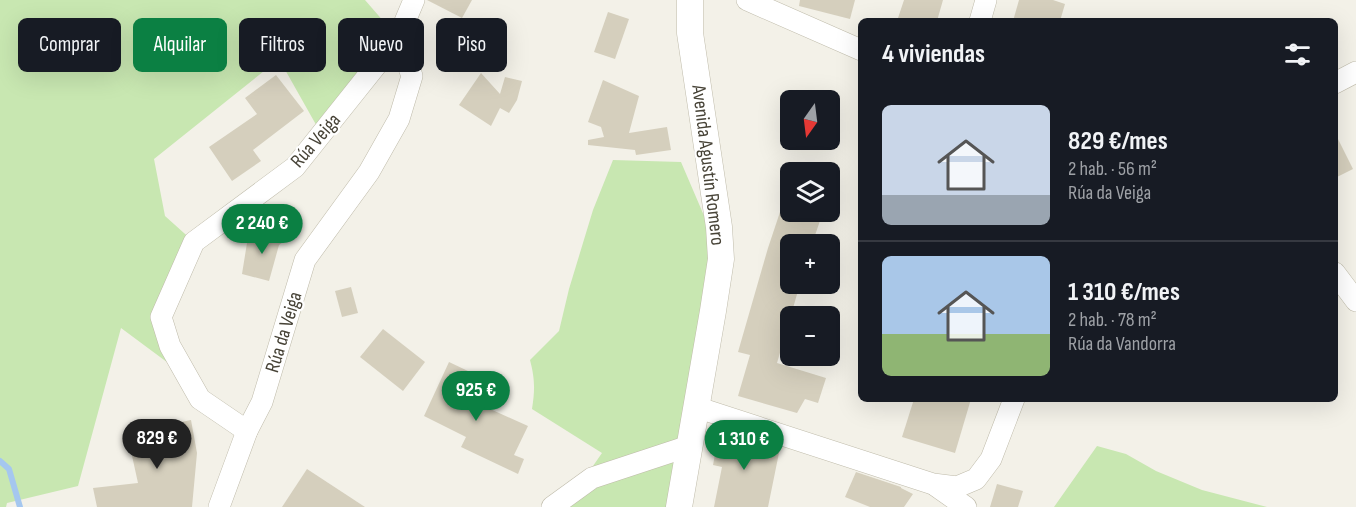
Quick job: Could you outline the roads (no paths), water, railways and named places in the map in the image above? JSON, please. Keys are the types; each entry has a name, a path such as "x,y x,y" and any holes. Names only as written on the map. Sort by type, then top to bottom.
{"street":[{"name":"Rúa Veiga","path":"406,18 414,0"},
{"name":"Avenida Agustín Romero","path":"679,507 721,259 719,226 690,33 690,0"},
{"path":"747,0 858,49"},
{"path":"981,18 986,0"},
{"name":"Rúa Veiga","path":"247,431 200,399 170,346 160,317 194,242 295,167 371,72"},
{"name":"Rúa da Veiga","path":"219,507 247,431 262,402 305,260 369,172 399,119 412,76 411,72"},
{"path":"1338,81 1356,72"},
{"path":"1338,277 1356,301"},
{"path":"696,407 933,484 957,487 976,479 991,459 1013,402"},
{"path":"552,507 592,478 689,446"},
{"path":"933,484 966,507"}],"waterway":[{"path":"0,461 9,469 20,507"}]}
